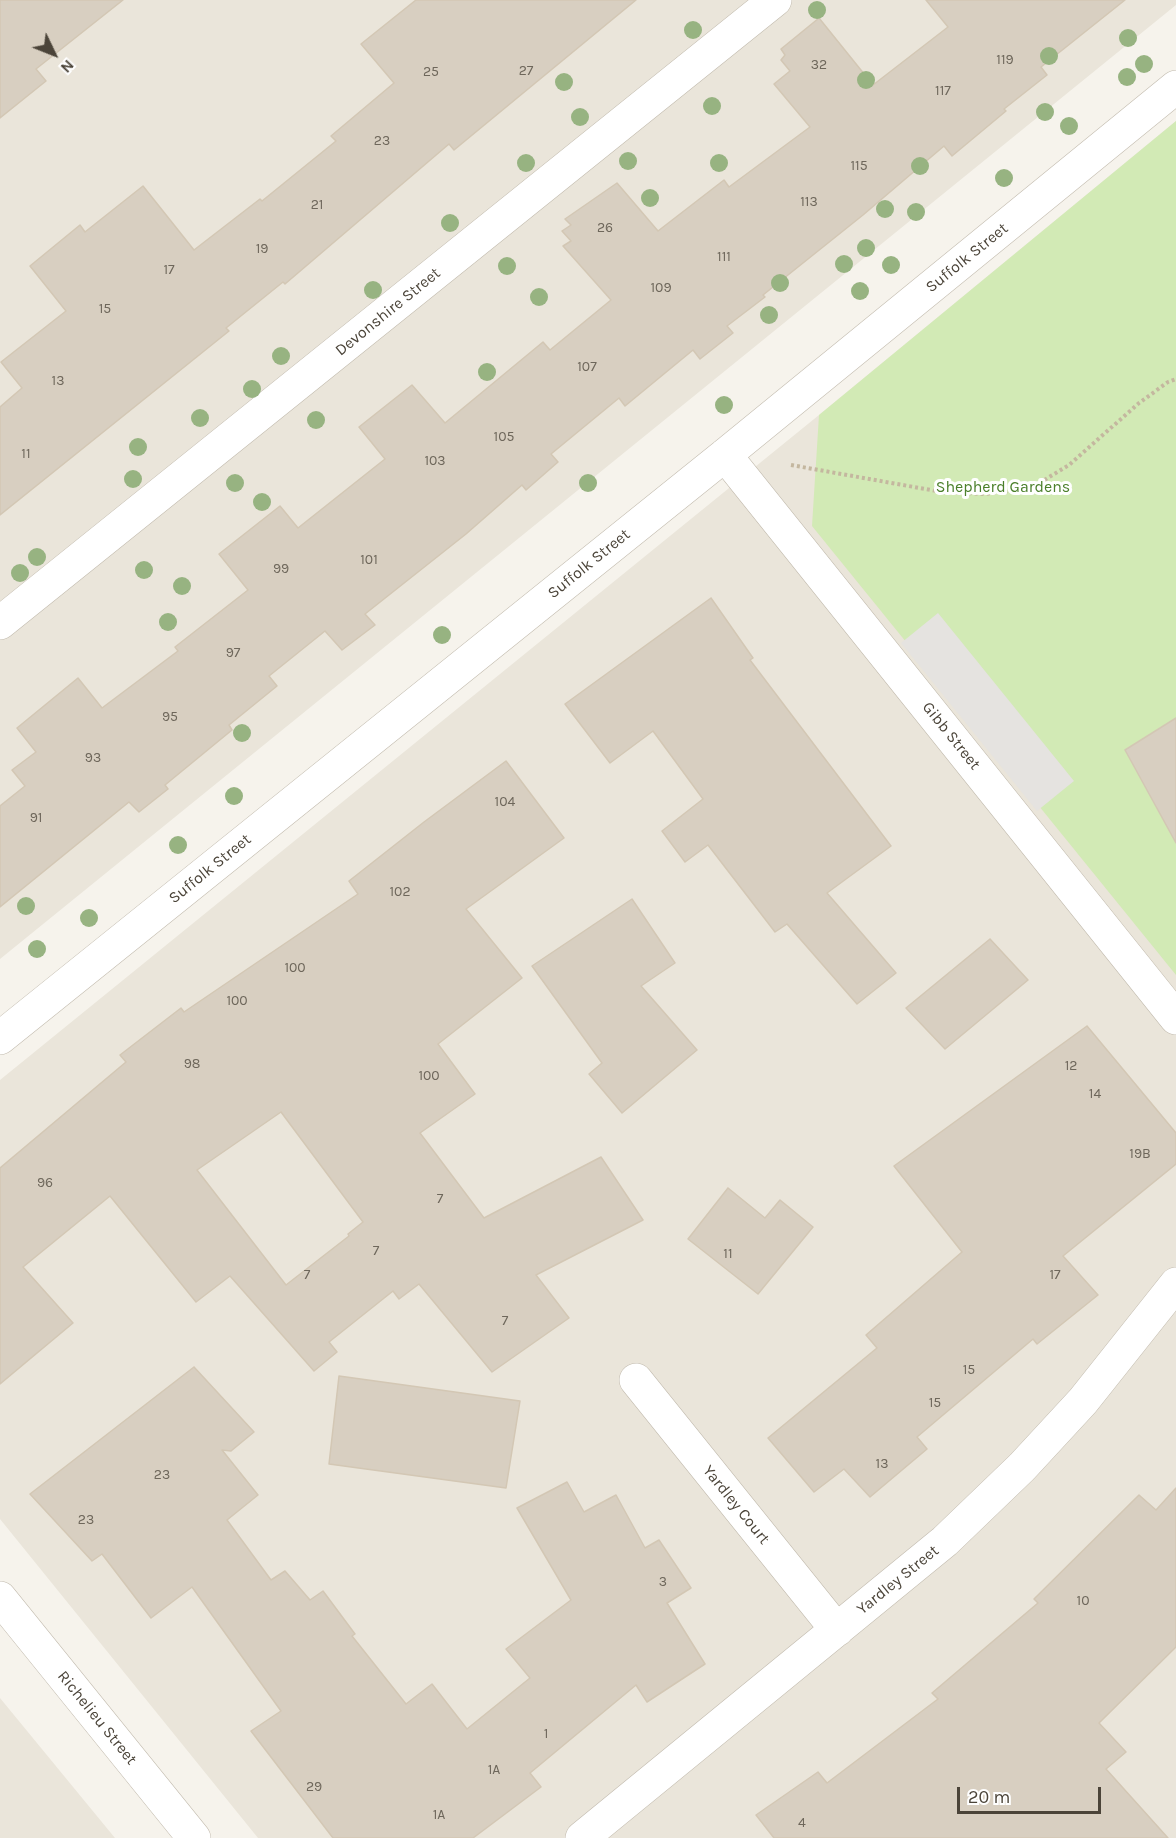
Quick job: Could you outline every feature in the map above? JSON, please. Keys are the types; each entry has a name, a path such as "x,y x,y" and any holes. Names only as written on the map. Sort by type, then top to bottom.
{"street":[{"name":"Devonshire Street","path":"0,623 775,0"},
{"name":"Suffolk Street","path":"0,1038 725,455 1176,87"},
{"name":"Gibb Street","path":"725,455 1176,1018"},
{"name":"Yardley Street","path":"582,1838 945,1541 1022,1467 1083,1401 1176,1284"},
{"name":"Yardley Court","path":"636,1380 837,1630"},
{"name":"Richelieu Street","path":"0,1598 194,1838"}],"path":[{"path":"791,465 942,492 985,494 1017,490 1041,482 1069,465 1139,403 1168,382 1176,379"}],"shaded area":[{"path":"0,0 1176,0 1176,5 0,959"},
{"path":"1176,121 1176,1838 258,1838 0,1519 0,1080 819,415"},
{"path":"938,613 1074,781 1037,811 901,643"},
{"path":"0,1698 115,1838 0,1838"}],"green space":[{"name":"Shepherd Gardens","path":"1176,121 1176,975 812,526 819,415"}],"building":[{"path":"0,0 123,0 36,69 46,81 0,118"},
{"path":"416,0 636,0 454,150 449,144 285,284 283,282 226,328 229,331 0,515 0,407 22,388 1,362 66,311 30,266 80,225 85,232 143,186 194,250 260,199 262,201 336,141 331,136 394,83 361,44"},
{"path":"926,0 1125,0 1041,67 1047,75 1004,109 1006,111 952,156 944,146 763,295 765,297 727,326 733,333 700,359 693,350 625,406 619,398 551,454 558,462 526,490 522,485 466,534 365,614 375,625 342,650 325,631 269,676 277,686 229,725 232,730 165,785 168,789 139,812 129,802 0,907 0,806 25,786 12,770 36,752 17,728 78,678 102,708 178,651 175,647 248,590 219,554 280,506 298,528 385,459 359,427 412,385 445,423 543,342 550,350 611,300 563,246 571,241 562,231 571,225 565,219 617,183 658,231 724,180 729,187 810,127 774,84 790,71 781,60 785,55 781,49 819,18 873,85 948,27"},
{"path":"711,598 753,658 750,660 891,846 827,893 896,973 857,1004 787,924 775,932 708,845 685,862 662,831 703,799 653,731 610,763 565,704"},
{"path":"1176,718 1176,843 1125,750"},
{"path":"506,761 564,838 466,909 522,978 438,1044 475,1094 420,1133 484,1218 601,1157 643,1220 536,1275 569,1318 492,1372 419,1284 399,1299 393,1291 329,1342 337,1352 314,1371 230,1276 196,1302 110,1196 23,1267 73,1323 0,1384 0,1168 126,1062 120,1055 181,1008 184,1012 358,894 349,881","holes":["281,1112 363,1222 348,1234 349,1236 286,1285 197,1170"]},
{"path":"632,899 675,963 641,986 697,1050 622,1113 589,1074 602,1063 532,966"},
{"path":"990,939 1028,980 945,1049 906,1008"},
{"path":"1087,1026 1176,1133 1176,1164 1063,1256 1098,1295 1037,1344 1033,1339 917,1437 927,1449 870,1497 844,1469 814,1492 768,1438 877,1348 866,1335 962,1252 894,1166"},
{"path":"728,1188 765,1218 780,1200 813,1227 758,1294 688,1239"},
{"path":"194,1367 254,1432 231,1451 222,1450 258,1495 227,1520 271,1580 285,1571 310,1600 323,1591 355,1634 352,1636 406,1704 432,1684 467,1729 530,1678 506,1649 571,1600 517,1508 567,1482 584,1512 616,1495 645,1548 659,1540 691,1588 667,1603 705,1664 647,1702 636,1685 530,1773 541,1787 473,1838 333,1838 251,1731 281,1711 192,1587 151,1618 102,1554 92,1561 30,1494"},
{"path":"339,1376 520,1401 506,1488 329,1464"},
{"path":"1176,1488 1176,1647 1099,1723 1126,1752 1106,1769 1168,1838 774,1838 756,1815 818,1772 827,1783 938,1699 932,1693 1038,1603 1034,1599 1139,1495 1156,1510"}]}
